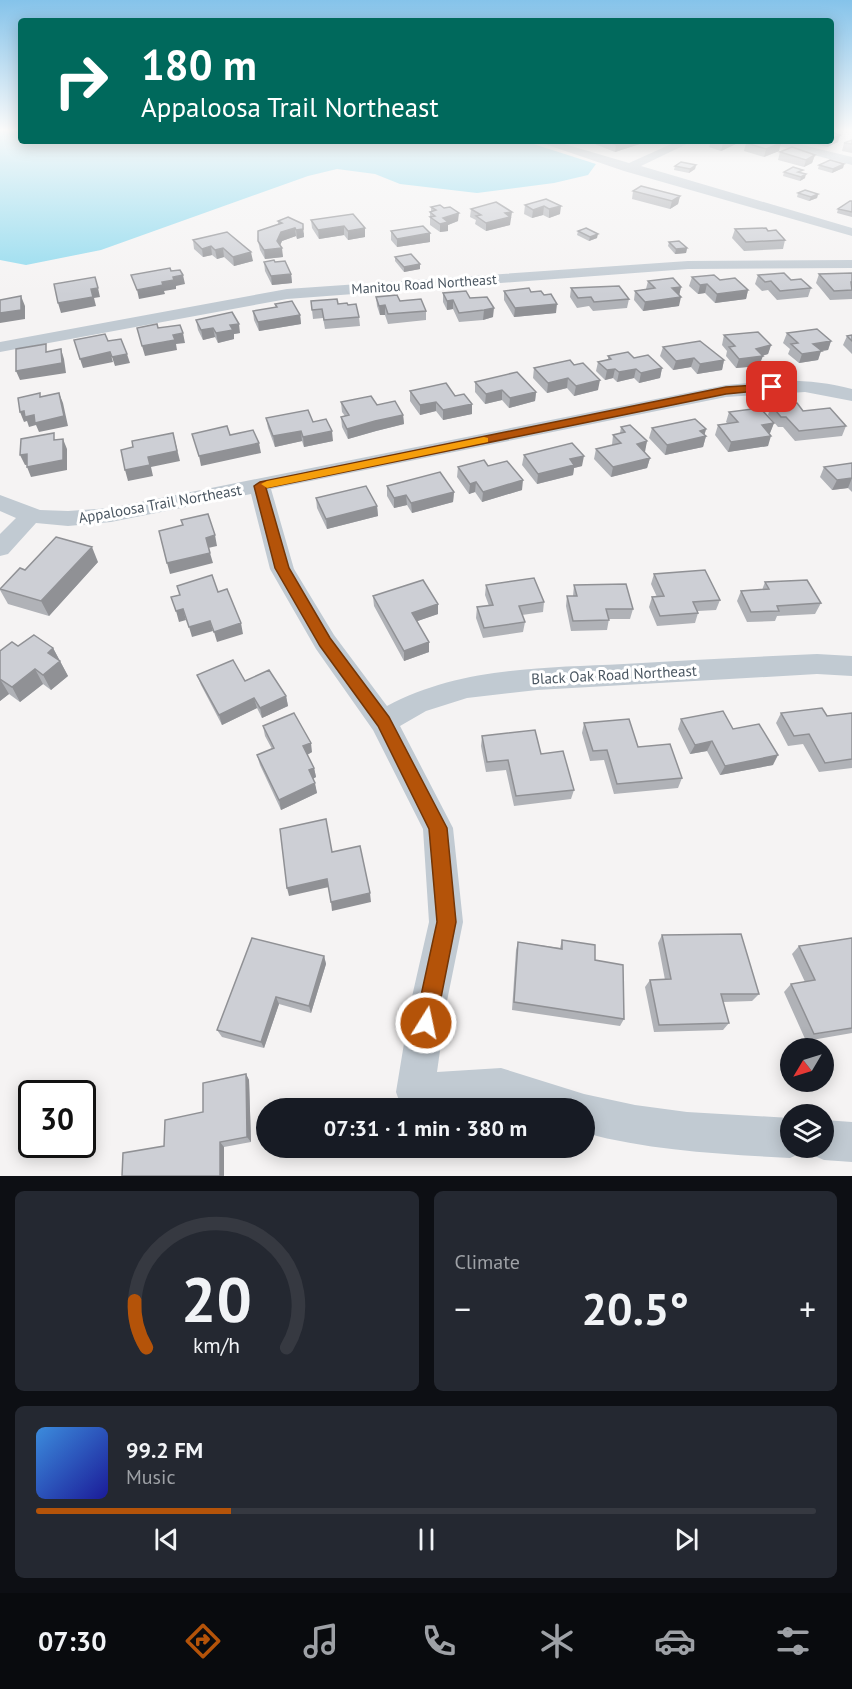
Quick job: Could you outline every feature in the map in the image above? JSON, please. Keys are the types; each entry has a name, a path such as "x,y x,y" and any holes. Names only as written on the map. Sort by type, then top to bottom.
{"street":[{"path":"691,186 852,232"},
{"name":"Manitou Road Northeast","path":"0,346 287,294 688,265 852,264"},
{"name":"Appaloosa Trail Northeast","path":"0,502 30,516 70,519 111,515 726,391 796,385 831,388 852,395"},
{"path":"260,486 282,568 325,642 383,722 438,828 446,922 429,1001 415,1092 501,1087 538,1098"},
{"path":"0,548 30,516"},
{"name":"Black Oak Road Northeast","path":"383,722 417,702 467,687 561,677 817,664 852,666"},
{"path":"595,1116 621,1122 719,1134 780,1137"},
{"path":"834,1141 852,1142"}],"water":[{"path":"0,186 280,186 101,250 26,265 0,260"},
{"path":"416,186 532,186 477,193"}],"building":[{"path":"641,186 680,196 672,201 633,191"},
{"path":"805,190 818,194 811,197 798,193"},
{"path":"546,199 561,206 549,209 544,206 533,210 525,205"},
{"path":"852,201 852,212 838,209"},
{"path":"496,202 512,212 505,213 510,217 486,223 476,216 481,215 471,209"},
{"path":"440,205 444,208 450,207 459,213 443,218 448,222 440,224 430,217 435,216 430,212 436,210 431,207"},
{"path":"353,214 365,228 348,231 344,226 318,230 311,220"},
{"path":"288,217 303,224 303,229 296,230 295,228 281,232 277,241 282,248 264,250 258,241 258,231 282,223 278,221"},
{"path":"423,226 430,233 397,239 391,231"},
{"path":"586,228 598,234 590,237 578,231"},
{"path":"766,228 768,231 776,230 785,240 746,242 735,229"},
{"path":"227,232 251,252 233,257 223,248 215,250 211,246 202,249 193,240"},
{"path":"679,241 687,248 676,249 669,242"},
{"path":"411,254 420,264 404,267 395,257"},
{"path":"274,260 275,262 285,261 291,274 271,276 264,262"},
{"path":"170,268 171,271 180,270 183,275 173,277 174,280 162,282 163,285 137,290 131,275"},
{"path":"784,273 791,280 801,279 811,288 780,291 771,281 765,282 758,275"},
{"path":"852,273 852,290 834,291 819,274"},
{"path":"714,275 720,280 735,278 748,290 717,294 707,284 700,285 692,277"},
{"path":"95,277 98,288 91,289 93,297 58,303 54,284"},
{"path":"673,278 681,287 672,288 681,297 645,302 635,291 655,288 648,281"},
{"path":"619,286 629,299 594,302 591,297 578,298 571,288"},
{"path":"529,288 531,292 541,291 544,295 551,294 557,304 515,308 504,291"},
{"path":"466,291 470,298 487,297 494,308 459,313 453,300 447,301 443,293"},
{"path":"397,295 400,301 421,299 426,311 388,314 385,305 379,306 376,297"},
{"path":"21,296 21,310 0,313 0,300"},
{"path":"337,299 338,304 356,304 359,317 324,320 322,309 312,310 311,301"},
{"path":"292,301 300,315 258,322 253,311 277,307 275,304"},
{"path":"232,312 239,324 230,325 233,330 216,333 213,328 201,330 196,320"},
{"path":"157,324 158,328 180,325 183,333 173,335 175,340 142,346 137,328"},
{"path":"817,329 831,341 813,344 822,351 802,354 791,344 798,343 787,333"},
{"path":"758,332 771,345 756,349 763,356 739,359 729,347 735,346 724,335"},
{"path":"105,334 108,341 121,339 127,354 112,357 110,352 80,359 74,340"},
{"path":"700,341 724,360 700,364 694,358 676,361 663,347"},
{"path":"46,344 46,352 61,349 62,363 16,371 16,349"},
{"path":"628,352 634,358 648,355 662,368 641,373 636,369 619,372 615,369 607,370 598,362 611,359 608,356"},
{"path":"570,360 574,365 583,363 600,380 576,386 568,378 548,383 534,368"},
{"path":"517,372 536,392 510,398 502,390 486,394 475,382"},
{"path":"446,383 455,396 464,394 472,404 443,410 436,402 420,405 410,391"},
{"path":"40,393 40,397 59,393 64,416 35,423 34,415 25,417 24,411 20,412 18,398"},
{"path":"371,396 377,405 395,401 403,415 347,429 341,417 349,415 341,402"},
{"path":"797,403 803,411 830,408 846,426 799,431 786,417 781,417 771,405"},
{"path":"760,408 774,423 762,425 771,436 731,442 718,425 738,422 729,412"},
{"path":"308,410 313,422 326,419 332,431 303,437 301,431 273,436 266,418"},
{"path":"695,419 706,429 700,431 706,436 667,445 652,428"},
{"path":"630,425 647,441 637,444 650,458 613,467 596,449 621,443 613,435 625,432 621,427"},
{"path":"227,426 230,435 253,430 259,443 199,456 192,434"},
{"path":"54,433 54,440 63,439 63,460 27,467 27,454 20,455 21,439"},
{"path":"173,433 177,451 148,457 150,465 125,470 121,450 133,447 132,441"},
{"path":"572,443 584,456 570,459 574,465 538,474 524,455"},
{"path":"484,460 488,466 507,461 523,480 483,492 476,482 470,484 458,467"},
{"path":"852,463 852,478 837,480 824,467"},
{"path":"440,472 454,492 411,503 406,495 394,498 387,486"},
{"path":"366,486 377,506 326,519 316,498"},
{"path":"208,514 215,535 206,538 210,553 167,563 159,531 183,525 181,520"},
{"path":"56,537 92,547 41,601 0,589 20,568 25,570"},
{"path":"705,570 720,600 693,602 698,613 660,616 652,597 664,596 654,574"},
{"path":"212,575 218,592 227,589 241,623 214,632 210,621 189,627 183,609 176,611 171,597 180,595 177,586"},
{"path":"534,578 544,602 519,606 525,622 484,628 477,607 493,605 486,585"},
{"path":"423,580 438,604 412,613 429,642 404,651 373,596"},
{"path":"807,580 821,603 777,606 779,611 751,612 741,591 769,589 765,582"},
{"path":"626,584 633,609 606,609 609,620 573,621 567,596 577,596 574,585"},
{"path":"34,635 53,648 48,653 60,661 43,675 35,669 12,687 0,679 0,651 12,642 18,646"},
{"path":"233,660 245,681 269,670 286,696 260,708 254,698 219,715 197,675"},
{"path":"822,708 827,716 852,713 852,759 825,763 809,734 794,736 781,713"},
{"path":"723,711 733,729 759,724 778,755 725,766 712,741 695,745 681,719"},
{"path":"294,713 311,743 303,746 314,768 309,770 315,783 279,800 257,755 274,748 263,726"},
{"path":"629,719 638,747 670,744 682,778 617,784 607,750 593,751 584,723"},
{"path":"535,730 541,754 563,751 574,790 516,796 508,760 487,762 482,736"},
{"path":"326,819 332,852 360,846 370,893 331,902 327,879 287,888 280,829"},
{"path":"741,934 759,994 721,994 729,1023 659,1025 650,980 671,979 662,935"},
{"path":"252,938 324,956 309,1006 276,997 261,1042 217,1030"},
{"path":"852,938 852,1028 814,1034 791,984 815,980 799,946"},
{"path":"562,940 595,945 595,960 623,965 624,1019 514,1002 518,942 562,949"},
{"path":"246,1074 247,1137 220,1142 220,1176 122,1176 123,1153 164,1146 165,1120 203,1112 203,1083"}],"slow traffic":[{"path":"267,484 484,440"}],"route":[{"path":"426,1023 446,922 438,828 383,722 325,642 282,568 260,486 726,391 772,387"}]}
